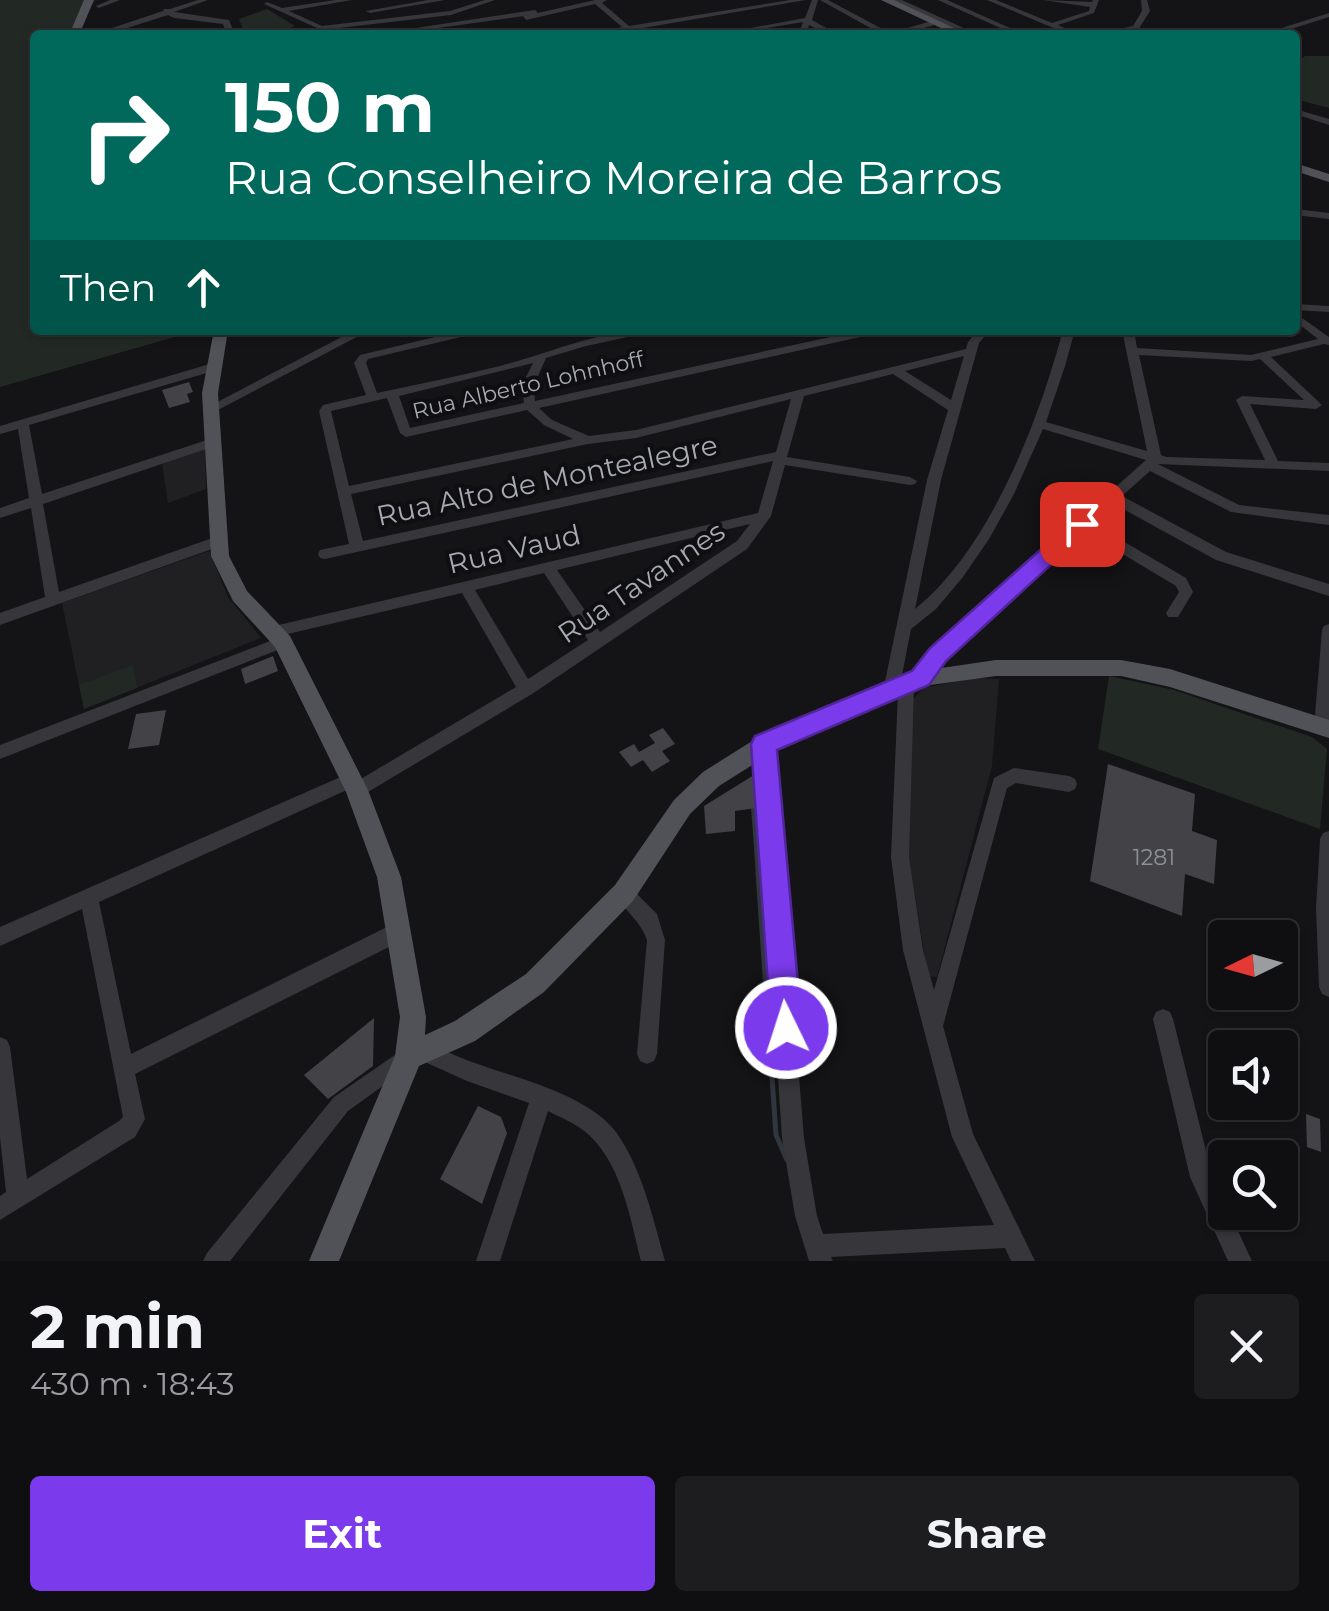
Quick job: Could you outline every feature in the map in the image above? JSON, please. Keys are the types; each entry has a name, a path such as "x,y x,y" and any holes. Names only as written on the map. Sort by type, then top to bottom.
{"main road":[{"path":"886,0 955,30"},
{"path":"77,30 94,3"},
{"path":"1300,169 1329,160"},
{"path":"1300,171 1329,178"},
{"path":"225,335 213,367 211,443 218,541 231,581 279,637 378,840 400,931 413,1017 416,1053 324,1261"},
{"path":"416,1053 453,1038 535,983 624,893 682,807 710,779 764,744 906,684 996,668 1124,668 1170,678 1326,728"}],"street":[{"path":"94,3 116,0"},
{"path":"114,30 205,0"},
{"path":"254,0 276,4 349,0"},
{"path":"276,4 296,0"},
{"path":"370,11 442,0"},
{"path":"321,28 451,13 492,0"},
{"path":"552,0 567,8"},
{"path":"621,30 803,0"},
{"path":"823,0 880,30"},
{"path":"896,0 961,30"},
{"path":"941,0 1011,30"},
{"path":"990,0 1064,30"},
{"path":"1046,0 1096,2"},
{"path":"1135,30 1146,11 1144,0"},
{"path":"476,30 600,1 628,29"},
{"path":"787,2 815,4 844,13"},
{"path":"1052,25 1086,15 1096,2"},
{"path":"276,4 326,30"},
{"path":"804,30 815,4"},
{"path":"166,10 185,17 226,22 229,30"},
{"path":"185,17 230,12"},
{"path":"909,30 972,13"},
{"path":"418,30 513,15"},
{"path":"1280,30 1329,15"},
{"path":"749,28 809,20 826,30"},
{"path":"674,21 682,28"},
{"path":"1300,113 1329,122"},
{"path":"1300,213 1329,216"},
{"path":"1300,307 1329,309"},
{"path":"1300,320 1328,341"},
{"path":"212,408 354,335"},
{"path":"373,397 360,363 364,357 457,335"},
{"path":"358,546 325,411 330,406 541,359 583,343 622,335"},
{"name":"Rua Alberto Lohnhoff","path":"392,394 405,433 855,335"},
{"path":"981,335 971,351 934,480 902,628 906,684 900,858 914,950 963,1138 1022,1261"},
{"path":"902,628 918,618 960,573 1040,424 1067,335"},
{"path":"1129,335 1152,462"},
{"path":"1132,352 1238,358 1328,341"},
{"path":"345,490 588,440 636,434 971,351"},
{"path":"1264,356 1316,405 1242,400 1273,463"},
{"path":"541,359 527,386 530,405 546,421 588,440"},
{"path":"0,430 213,367"},
{"path":"894,369 956,408"},
{"name":"Rua Tavannes","path":"0,937 354,785 526,688 742,545 764,516 799,392"},
{"path":"23,424 53,600"},
{"path":"1040,424 1152,462 1236,509 1329,520"},
{"path":"0,513 211,443"},
{"path":"780,457 910,481"},
{"name":"Rua Alto de Montealegre","path":"325,554 780,457"},
{"path":"906,684 1152,462 1329,467"},
{"path":"1112,497 1221,556 1329,590"},
{"path":"1229,525 1236,509"},
{"name":"Rua Vaud","path":"0,752 279,637 465,586 764,516"},
{"path":"1082,524 1181,582 1186,592 1173,613"},
{"path":"0,620 218,541"},
{"path":"546,567 598,642"},
{"path":"465,586 526,688"},
{"path":"1326,728 1329,630"},
{"path":"764,744 793,1138 806,1216 818,1254 1010,1236"},
{"path":"932,1029 1000,783 1014,775 1069,784"},
{"path":"1328,852 1325,908 1329,987"},
{"path":"624,893 650,921 656,940 647,1054"},
{"path":"0,1047 9,1203 127,1129 134,1114 89,896"},
{"path":"123,1070 400,931"},
{"path":"1163,1019 1201,1176 1240,1261"},
{"path":"453,1038 459,1068"},
{"path":"214,1261 341,1104 416,1053 576,1114 606,1137 616,1154 650,1256"},
{"path":"488,1261 541,1099"}],"shaded area":[{"path":"0,0 95,0 73,30 30,30 30,335 182,335 0,387"},
{"path":"267,9 295,26 286,30 243,30 239,19"},
{"path":"1305,56 1329,56 1329,108 1300,100 1300,60"},
{"path":"205,449 206,489 168,503 162,463"},
{"path":"209,551 228,597 261,638 84,709 62,603"},
{"path":"133,665 137,688 84,709 79,685"},
{"path":"1109,676 1174,690 1312,737 1327,749 1320,829 1098,749"},
{"path":"974,678 999,679 992,766 937,977 928,976 907,846 913,699 924,688"}],"building":[{"path":"189,382 193,392 187,394 190,402 169,408 162,390"},
{"path":"273,656 278,671 245,684 241,669"},
{"path":"166,710 159,745 128,749 136,714"},
{"path":"663,728 675,744 662,751 670,761 652,772 643,760 631,767 619,752 634,744 639,752 655,743 649,735"},
{"path":"1108,764 1195,794 1192,831 1217,840 1214,884 1185,874 1182,916 1090,881"},
{"path":"754,775 756,808 735,811 735,831 706,834 704,806"},
{"path":"374,1018 373,1066 328,1099 304,1075"},
{"path":"478,1106 501,1117 507,1133 482,1204 440,1179"},
{"path":"1306,1114 1320,1119 1321,1152 1307,1147"}],"waterway":[{"path":"753,807 758,876"},
{"path":"758,873 776,1135 787,1160"}],"route":[{"path":"786,1028 764,744 784,732 921,678 938,654 1082,524"}]}
